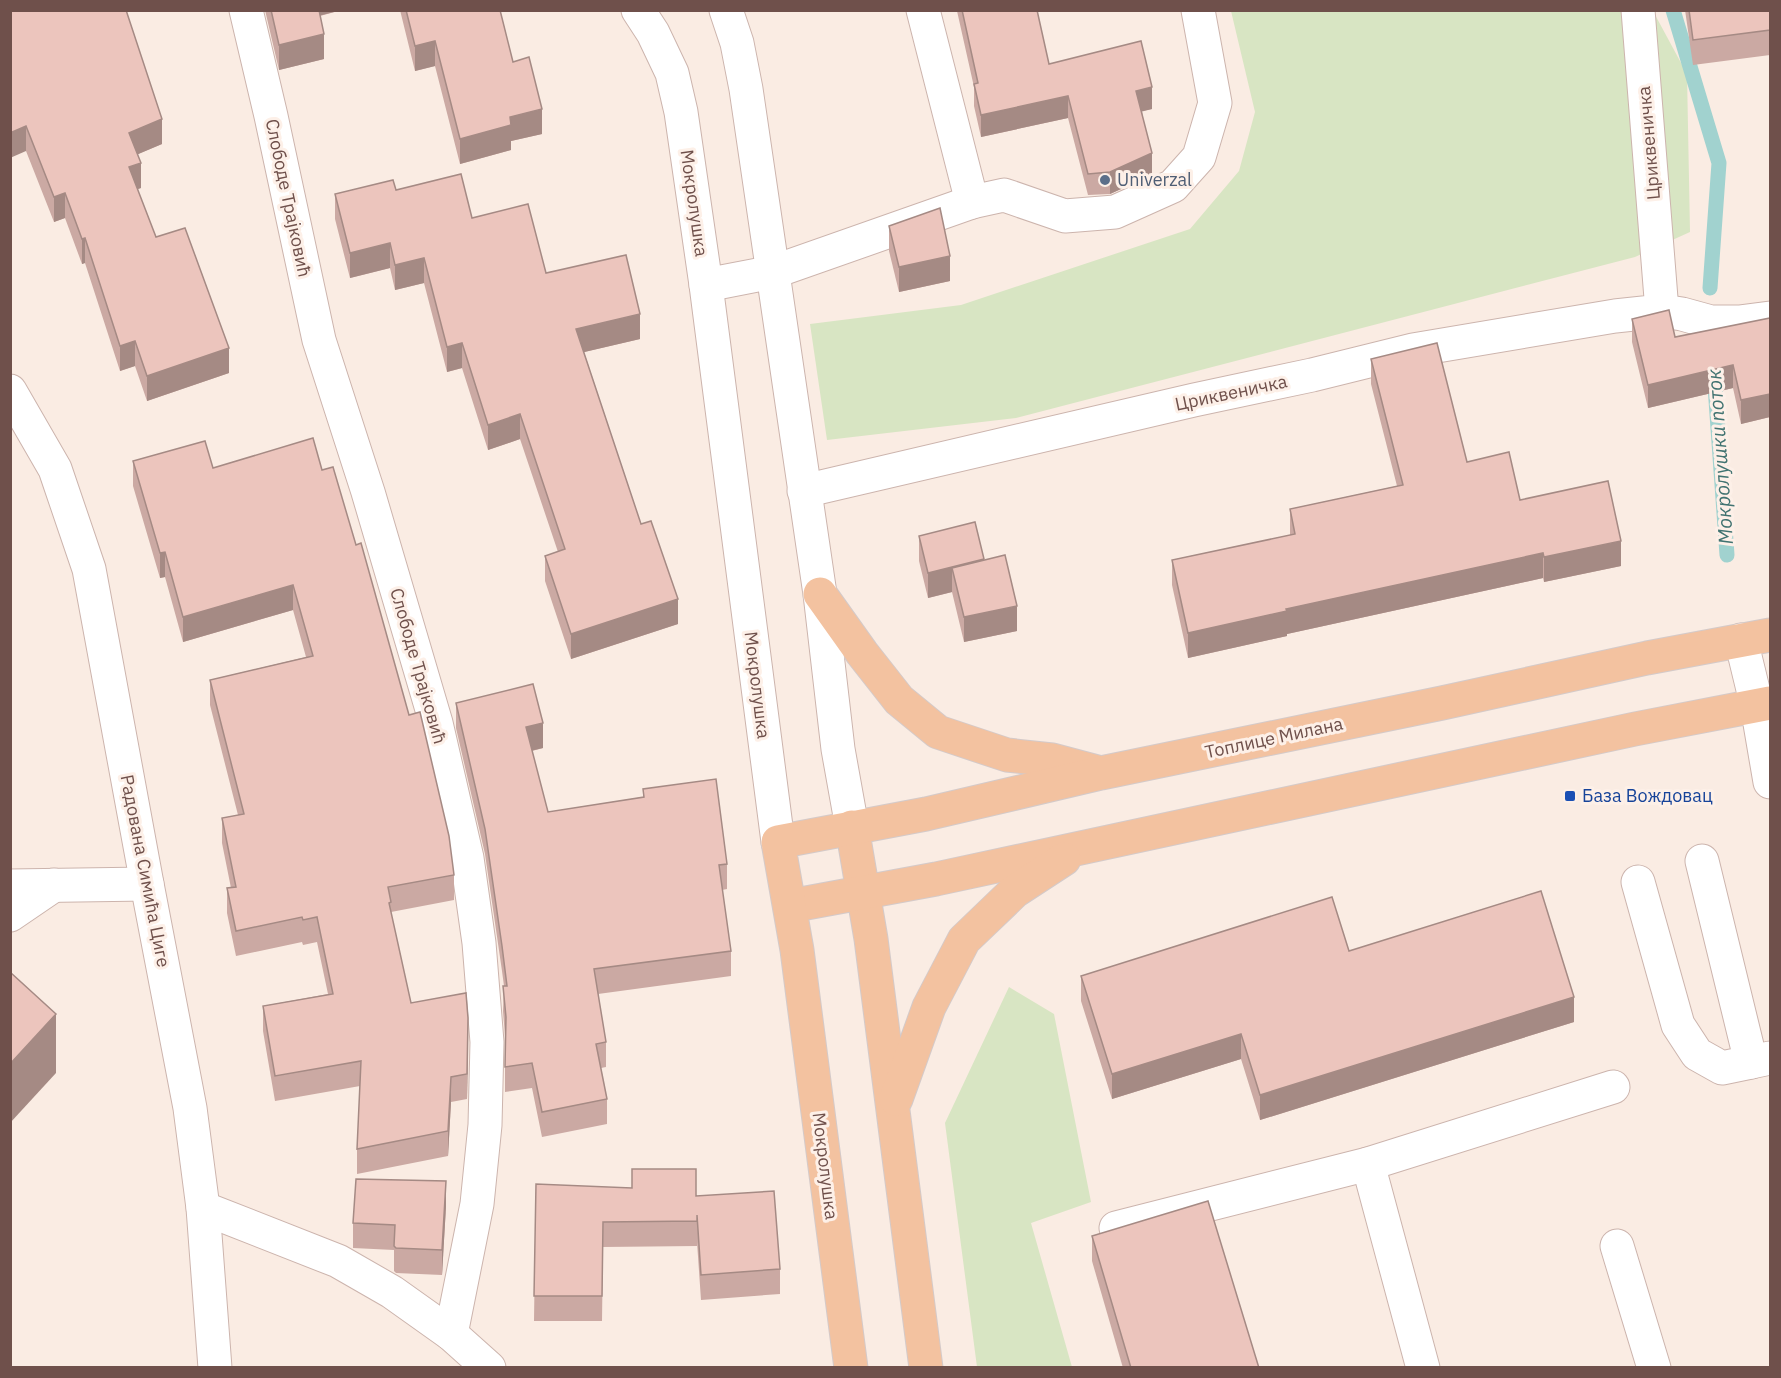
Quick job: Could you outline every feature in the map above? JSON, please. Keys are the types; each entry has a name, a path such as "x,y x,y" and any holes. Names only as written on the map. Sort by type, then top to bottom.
{"main road":[{"path":"820,594 899,700 938,732 1007,755 1052,760 1101,773"},
{"name":"Топлице Милана","path":"778,842 926,814 1101,773 1756,637"},
{"path":"790,906 1080,849 1635,729 1764,704"},
{"path":"852,827 864,892 894,1106 926,1368"},
{"name":"Мокролушка","path":"778,842 790,906 851,1368"},
{"path":"894,1106 929,1007 964,940 1015,891 1080,849"}],"street":[{"name":"Слободе Трајковић","path":"246,10 319,340 368,492 436,723 467,858 479,943 487,1042 485,1125 477,1204 451,1334"},
{"name":"Мокролушка","path":"638,10 653,33 672,73 681,112 706,285 778,842"},
{"path":"726,10 737,43 746,89 820,594 838,749 852,827"},
{"path":"923,10 972,202"},
{"path":"706,285 773,272 972,202 1004,195 1065,216 1115,212 1173,186 1199,157 1215,104 1198,10"},
{"name":"Цриквеничка","path":"1638,10 1662,311"},
{"name":"Цриквеничка","path":"804,491 1413,350 1615,316 1662,311 1711,322 1739,322 1770,318"},
{"name":"Радована Симића Циге","path":"10,391 55,469 89,569 190,1108 203,1208 215,1368"},
{"path":"1756,637 1770,782"},
{"path":"1638,882 1678,1025 1697,1054 1722,1068 1761,1060 1702,861"},
{"path":"10,886 147,884"},
{"path":"10,915 54,885"},
{"path":"1116,1228 1368,1164 1612,1087"},
{"path":"1368,1164 1423,1368"},
{"path":"203,1208 338,1261 392,1292 451,1334 489,1368"},
{"path":"1617,1246 1654,1368"}],"green space":[{"path":"1231,11 1653,11 1687,74 1690,232 1635,257 1016,418 827,440 810,324 961,305 1190,229 1239,171 1255,112"},
{"path":"1009,987 1054,1014 1091,1202 1031,1223 1072,1367 977,1367 945,1123"}],"building":[{"path":"10,10 126,10 162,119 129,133 141,163 129,167 156,237 185,228 229,348 147,376 135,341 120,346 85,238 82,239 65,193 54,197 26,126 10,133"},
{"path":"271,10 319,10 324,34 279,45"},
{"path":"406,10 500,10 513,62 529,57 542,109 510,117 511,125 460,139 435,41 415,46"},
{"path":"962,10 1037,10 1049,64 1141,41 1152,87 1136,91 1152,153 1110,172 1088,174 1068,96 981,115 974,84 978,83"},
{"path":"1689,10 1770,10 1770,30 1693,40"},
{"path":"461,174 472,218 528,204 546,273 626,255 640,314 576,329 641,524 651,521 678,599 571,634 545,556 565,549 520,414 488,425 462,343 447,347 424,258 395,265 390,243 350,253 335,194 393,180 396,190"},
{"path":"940,208 950,256 899,267 889,226"},
{"path":"1669,310 1675,337 1770,318 1770,394 1741,400 1733,365 1648,385 1632,319"},
{"path":"1437,343 1467,462 1509,452 1520,500 1608,481 1621,541 1544,557 1543,553 1286,609 1287,611 1188,633 1172,560 1295,534 1290,509 1403,485 1371,359"},
{"path":"313,438 322,470 333,467 356,545 361,543 409,715 420,712 449,836 454,875 388,887 391,902 389,903 411,1003 466,993 468,1018 467,1074 451,1077 448,1131 357,1149 361,1061 275,1076 263,1006 333,994 317,917 303,920 302,917 236,931 227,888 236,887 222,818 244,814 210,680 313,656 293,585 183,617 165,552 160,553 133,461 205,441 213,468"},
{"path":"975,522 984,559 928,573 919,536"},
{"path":"1005,555 1017,606 964,617 952,568"},
{"path":"533,684 543,723 526,727 548,812 644,797 643,789 716,779 727,864 719,865 731,951 594,969 606,1042 596,1044 607,1099 542,1112 532,1063 505,1067 506,1017 503,986 507,986 502,946 485,829 456,703"},
{"path":"1541,891 1574,997 1260,1095 1241,1034 1112,1074 1081,976 1332,897 1349,951"},
{"path":"10,972 56,1014 10,1064"},
{"path":"632,1169 696,1169 696,1196 774,1191 780,1269 701,1275 697,1215 697,1221 603,1222 602,1296 534,1296 536,1184 632,1188"},
{"path":"356,1179 446,1181 442,1250 396,1248 394,1246 395,1225 353,1223"},
{"path":"1208,1201 1259,1368 1131,1368 1092,1236"}],"waterway":[{"name":"Мокролушки поток","path":"1673,10 1719,163 1710,288"},
{"name":"Мокролушки поток","path":"1714,372 1727,555"}],"place":[{"name":"Univerzal","path":"1105,180"},
{"name":"База Вождовац","path":"1570,796"}]}
